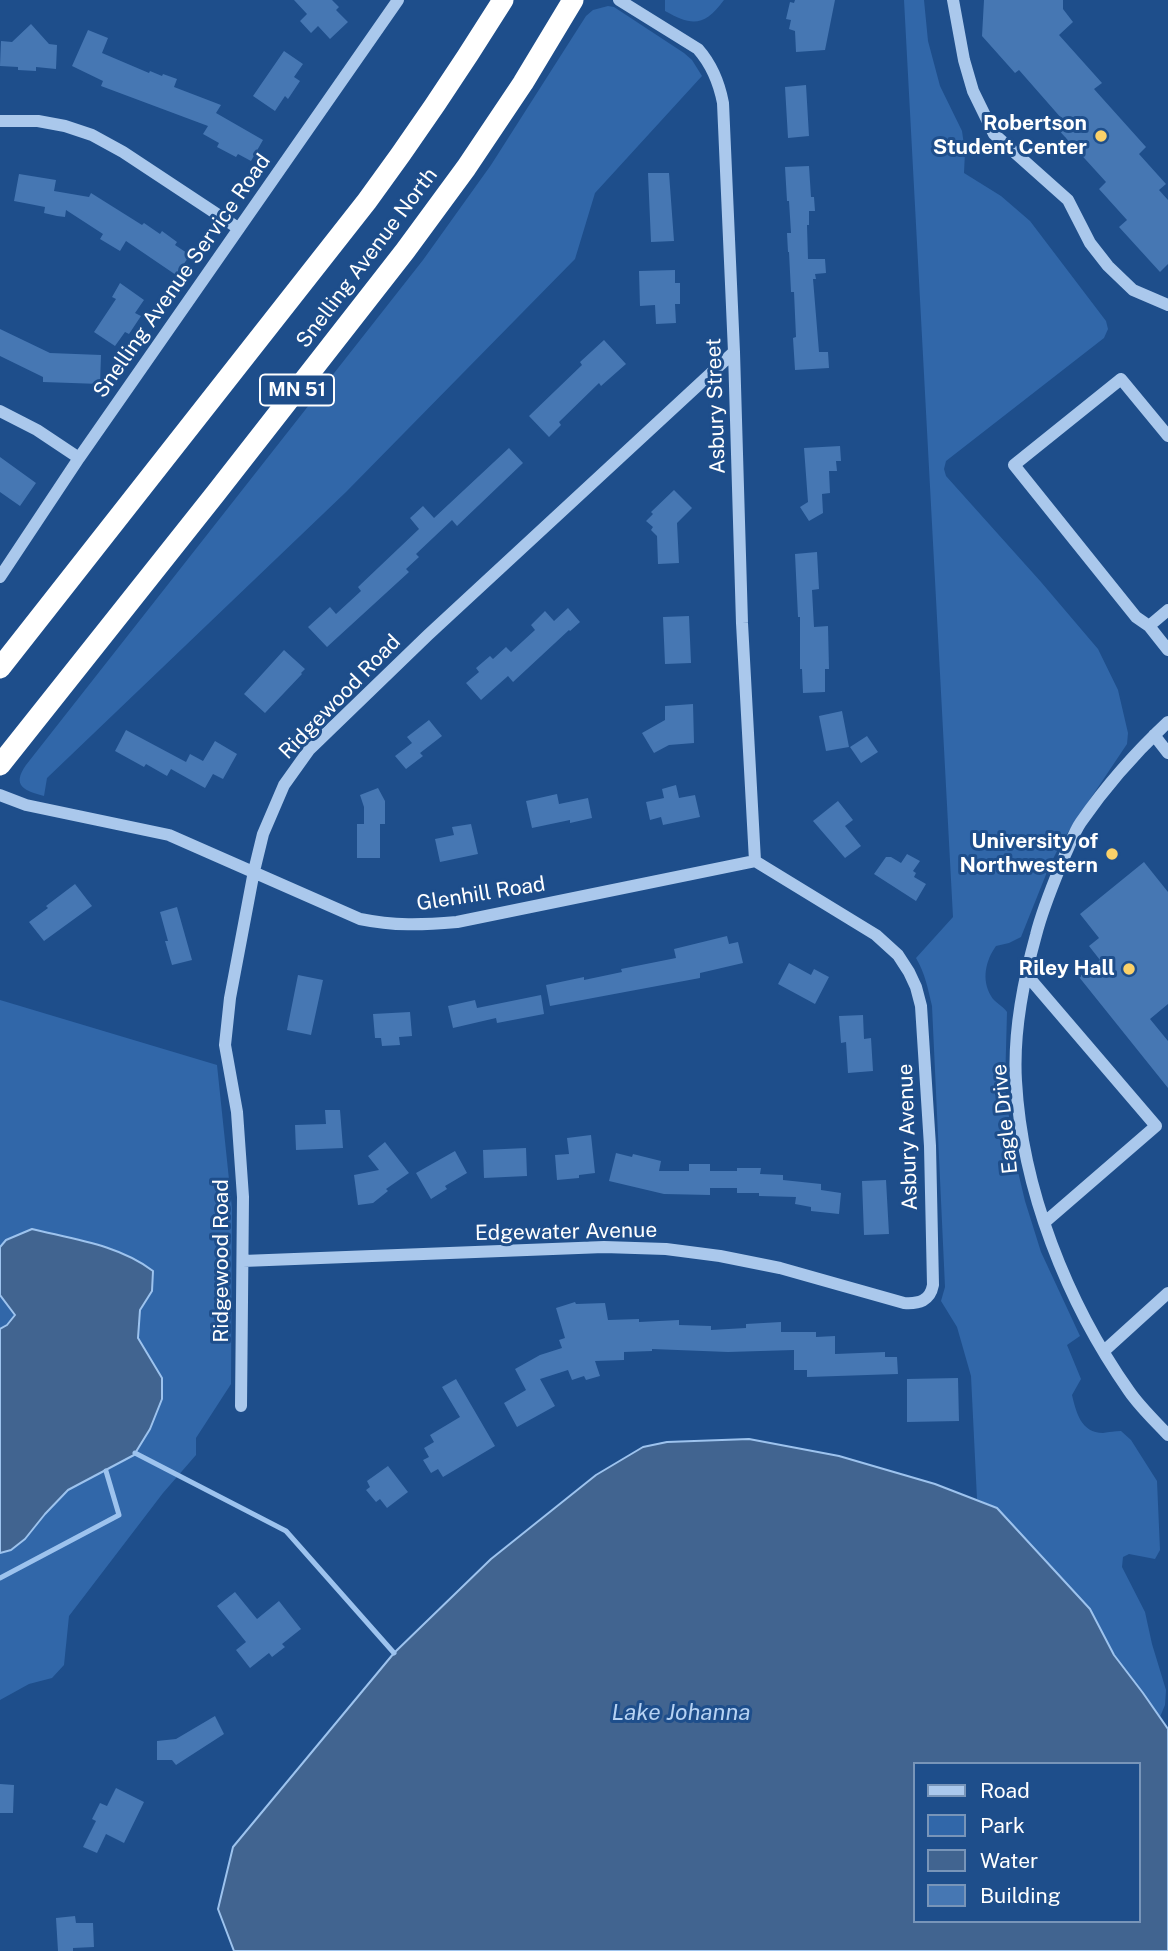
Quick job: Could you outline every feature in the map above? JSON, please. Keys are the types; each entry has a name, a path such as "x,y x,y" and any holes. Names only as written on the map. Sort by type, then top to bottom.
{"highway":[{"name":"Snelling Avenue North","path":"0,668 368,201 464,63 503,0"},
{"name":"Snelling Avenue North","path":"0,765 405,251 523,83 573,0"}],"street":[{"name":"Snelling Avenue Service Road","path":"0,577 79,458 398,0"},
{"name":"Asbury Street","path":"619,0 698,49 707,60 720,87 723,103 742,623 755,861"},
{"path":"953,0 967,71 994,134 1068,200 1090,243 1108,266 1133,290 1168,305"},
{"path":"0,121 38,121 92,135 123,152 239,228"},
{"name":"Ridgewood Road","path":"241,1406 243,1197 238,1124 225,1045 230,998 254,872 263,834 284,785 309,750 428,635 734,352"},
{"path":"1168,436 1121,379 1014,465 1136,617 1149,626 1168,650"},
{"path":"0,411 37,430 79,458"},
{"path":"1149,626 1168,610"},
{"name":"Eagle Drive","path":"1168,722 1136,753 1079,824 1044,904 1025,973 1017,1029 1016,1080 1022,1138 1031,1182 1059,1261 1091,1329 1130,1393 1168,1435"},
{"path":"1154,736 1168,753"},
{"name":"Glenhill Road","path":"0,794 26,805 169,835 360,919 390,925 457,922 755,861"},
{"name":"Asbury Avenue","path":"755,861 876,935 898,955 916,986 921,1006 930,1146 933,1285 930,1296 925,1300"},
{"path":"1025,973 1156,1126 1045,1222"},
{"name":"Edgewater Avenue","path":"243,1261 604,1247 666,1249 780,1268 904,1303 912,1304 925,1300"},
{"path":"1104,1350 1168,1293"}],"green space":[{"path":"665,0 724,0 704,19 690,21 665,11"},
{"path":"904,0 924,0 928,41 940,86 962,131 964,173 1001,196 1030,221 1106,321 1108,329 1104,338 946,461 944,469 946,476 1098,649 1118,690 1128,733 1127,744 1062,841 1021,937 996,946 987,963 986,983 991,996 1007,1012 1005,1086 1014,1155 1025,1201 1041,1252 1080,1336 1067,1345 1081,1379 1072,1395 1075,1408 1089,1429 1103,1433 1121,1431 1131,1440 1157,1481 1160,1550 1155,1559 1129,1554 1123,1557 1122,1567 1145,1612 1166,1690 1165,1705 1160,1717 1114,1655 1090,1609 997,1508 977,1499 971,1376 957,1327 941,1301 945,1287 932,1006 924,975 916,958 953,917"},
{"path":"614,7 684,53 702,76 595,193 575,259 346,492 47,778 44,796 26,790 20,783 20,778 26,765 423,260 491,165 586,16 593,10"},
{"path":"0,1000 217,1065 232,1208 231,1384 196,1438 196,1455 163,1493 69,1616 64,1665 52,1678 29,1684 0,1700"}],"water":[{"path":"32,1229 111,1249 153,1271 152,1291 140,1310 138,1338 162,1378 162,1399 150,1429 134,1455 68,1490 25,1539 11,1550 0,1553 0,1329 15,1315 0,1295 0,1247 6,1240"},
{"name":"Lake Johanna","path":"749,1439 839,1456 935,1484 997,1508 1090,1609 1114,1655 1168,1729 1168,1951 234,1951 218,1909 233,1847 394,1653 491,1559 596,1475 643,1447 667,1442"}],"building":[{"path":"294,0 332,0 339,7 336,10 348,22 330,39 318,26 311,33 300,21 307,14"},
{"path":"795,0 835,0 825,50 796,52 795,31 789,29 791,20 786,19 790,2 794,3"},
{"name":"Robertson Student Center","path":"984,0 1063,0 1063,9 1073,22 1059,35 1102,83 1094,89 1146,147 1139,154 1166,184 1159,190 1168,200 1168,264 1160,272 1119,227 1127,220 1099,189 1106,182 1055,126 1062,119 1019,70 1015,73 982,36"},
{"path":"31,24 49,44 57,45 56,69 36,67 36,71 0,66 1,41 12,42"},
{"path":"88,30 108,38 102,53 149,73 150,71 177,79 174,87 221,105 216,113 263,140 251,161 217,147 219,143 203,134 208,126 101,86 103,81 72,66"},
{"path":"284,51 303,64 294,77 300,81 288,99 285,96 275,111 253,96"},
{"path":"806,85 809,136 788,138 785,87"},
{"path":"809,166 811,197 814,197 815,211 809,211 808,259 825,259 826,273 815,274 816,279 813,279 819,352 828,352 829,368 795,370 794,292 791,292 788,252 787,233 791,233 785,167"},
{"path":"648,173 669,173 674,241 651,242"},
{"path":"19,174 56,180 54,191 89,197 91,193 142,225 144,223 160,234 162,231 177,242 175,245 190,255 176,275 126,241 120,251 100,239 103,234 66,210 65,217 57,216 44,213 45,207 14,201"},
{"path":"675,270 675,283 680,283 680,304 675,304 676,323 656,324 655,305 640,306 639,271"},
{"path":"120,283 144,300 135,313 141,316 129,334 125,332 115,346 94,332 116,299 112,297"},
{"path":"0,329 50,353 101,355 100,384 43,382 43,377 0,356"},
{"path":"604,340 626,364 601,386 599,383 559,422 561,425 549,437 529,416"},
{"path":"840,446 841,461 836,461 837,471 829,471 830,493 822,494 823,513 809,521 800,507 808,502 804,448"},
{"path":"509,448 523,463 457,526 452,520 416,554 419,557 406,569 409,572 327,647 308,627 330,607 336,614 361,591 358,587 419,529 410,518 423,506 434,518"},
{"path":"0,457 36,483 20,506 0,492"},
{"path":"674,490 692,508 677,523 679,563 658,564 657,536 646,521 653,514 651,512"},
{"path":"817,552 819,589 812,590 814,627 828,626 829,669 825,669 825,692 803,693 795,554"},
{"path":"568,608 580,622 513,682 508,676 481,700 466,683 479,672 476,668 490,656 493,659 506,647 511,652 535,630 531,625 545,611 554,621"},
{"path":"689,616 691,663 665,664 663,617"},
{"path":"284,650 305,669 265,713 244,694"},
{"path":"693,704 694,743 669,745 654,753 642,733 665,720 665,706"},
{"path":"842,711 849,747 826,751 819,716"},
{"path":"429,720 442,736 420,753 423,756 406,769 395,756 412,743 407,737"},
{"path":"126,730 186,762 190,754 203,761 215,741 237,754 223,779 213,774 205,788 171,769 167,776 115,751"},
{"path":"867,736 878,752 861,763 850,747"},
{"path":"676,785 679,798 695,795 700,817 663,825 661,817 650,820 646,802 664,798 662,789"},
{"path":"378,788 385,801 385,824 380,824 380,858 357,858 357,824 364,824 364,807 360,795"},
{"path":"557,794 559,804 588,798 592,818 532,828 526,801"},
{"path":"838,801 853,820 845,826 861,846 845,858 813,821"},
{"path":"471,824 478,854 440,862 435,839 454,835 452,827"},
{"path":"907,854 920,861 913,871 916,873 914,877 926,884 916,901 874,874 886,857 901,863"},
{"name":"Riley Hall","path":"1144,862 1168,892 1168,1004 1150,1019 1168,1041 1168,1088 1079,977 1100,960 1089,946 1099,938 1080,914"},
{"path":"75,884 92,906 44,941 29,922"},
{"path":"177,907 192,960 172,965 160,912"},
{"path":"727,936 729,944 738,942 743,963 700,973 700,978 550,1006 546,985 584,977 584,980 676,958 674,949"},
{"path":"789,963 811,975 814,969 829,977 815,1004 778,984"},
{"path":"298,975 323,980 311,1035 287,1030"},
{"path":"541,995 544,1014 497,1023 496,1018 453,1028 448,1006 475,1000 477,1008"},
{"path":"410,1012 412,1036 399,1037 400,1045 382,1046 381,1038 375,1038 373,1014"},
{"path":"863,1015 864,1039 871,1038 873,1071 848,1073 846,1042 841,1043 839,1016"},
{"path":"325,1110 340,1110 343,1148 296,1150 295,1125 326,1124"},
{"path":"591,1135 595,1173 557,1180 555,1155 569,1154 567,1138"},
{"path":"385,1142 409,1173 386,1189 388,1191 373,1203 358,1205 354,1175 379,1170 368,1156"},
{"path":"526,1148 527,1176 484,1178 483,1150"},
{"path":"455,1151 467,1173 445,1186 447,1189 431,1199 416,1173"},
{"path":"616,1153 661,1161 659,1171 689,1171 689,1164 710,1164 710,1171 761,1168 760,1174 783,1175 783,1180 821,1184 821,1190 841,1193 839,1214 811,1211 811,1207 795,1204 796,1197 737,1193 737,1188 710,1188 710,1195 664,1194 609,1181"},
{"path":"886,1180 889,1234 864,1235 862,1181"},
{"path":"575,1302 605,1303 608,1320 679,1320 679,1325 711,1326 711,1330 781,1322 781,1332 816,1332 816,1337 835,1336 835,1354 885,1352 885,1357 897,1357 898,1374 807,1377 807,1370 794,1370 794,1350 728,1352 652,1349 624,1352 624,1360 595,1361 600,1376 586,1380 584,1376 572,1380 568,1370 540,1379 555,1406 517,1427 504,1403 526,1390 515,1369 540,1355 562,1348 559,1340 565,1338 556,1308"},
{"path":"958,1378 959,1421 907,1422 907,1379"},
{"path":"456,1379 495,1446 443,1477 438,1469 431,1473 423,1460 429,1457 424,1448 434,1442 430,1435 460,1417 442,1387"},
{"path":"388,1466 408,1492 387,1508 380,1499 376,1502 366,1490 370,1487 367,1481"},
{"path":"235,1592 257,1619 279,1601 301,1629 282,1644 285,1647 272,1657 269,1653 250,1668 236,1650 246,1642 217,1606"},
{"path":"215,1716 224,1734 176,1765 172,1760 157,1760 157,1741 176,1739"},
{"path":"0,1784 14,1785 13,1813 0,1813"},
{"path":"116,1788 144,1802 124,1843 106,1834 97,1853 83,1847 96,1821 92,1819 100,1803 107,1806"},
{"path":"75,1916 76,1923 93,1923 94,1947 58,1951 56,1918"}],"waterway":[{"path":"135,1453 286,1531 394,1653"},
{"path":"0,1578 119,1515 106,1471"}],"place":[{"name":"Robertson Student Center","path":"1101,136"},
{"name":"University of Northwestern","path":"1112,854"},
{"name":"Riley Hall","path":"1129,969"}]}
